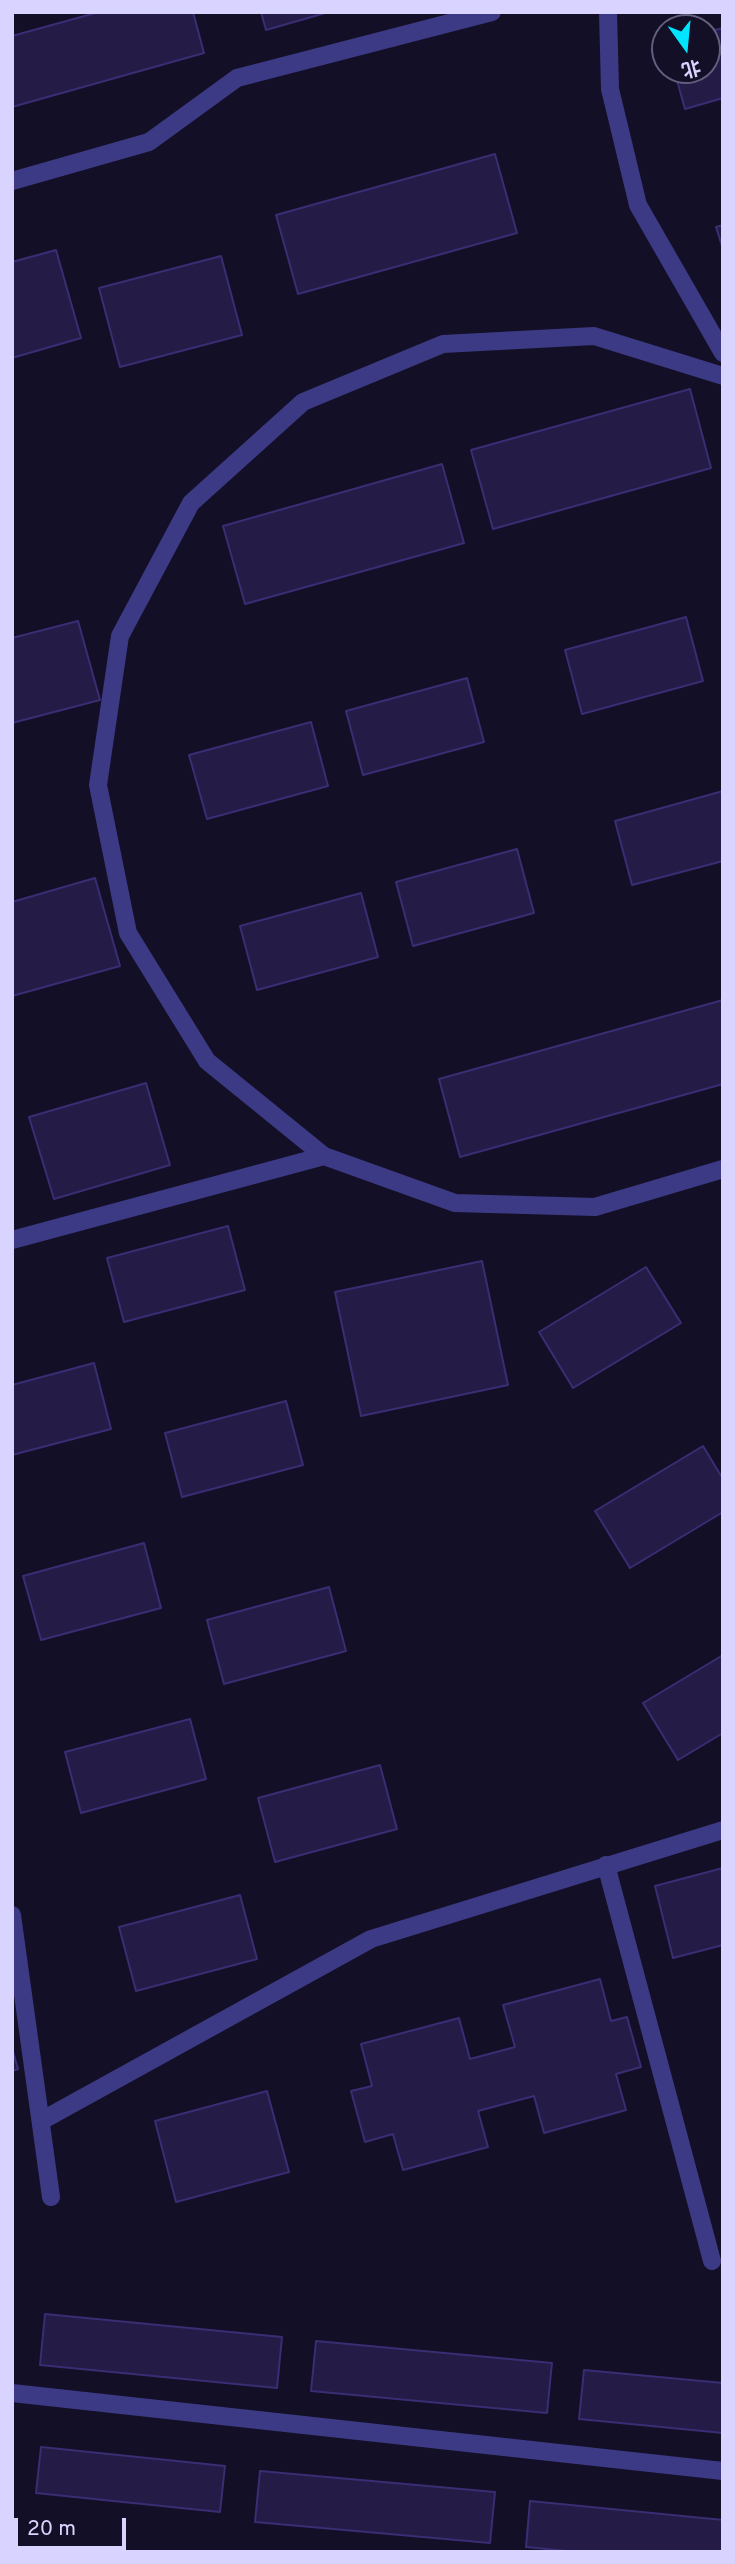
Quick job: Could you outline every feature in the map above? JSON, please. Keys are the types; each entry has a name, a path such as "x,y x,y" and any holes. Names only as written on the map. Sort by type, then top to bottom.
{"lane":[{"path":"12,181 149,142 237,78 492,12"},
{"path":"608,12 610,89 638,205 723,353"},
{"path":"723,376 594,336 443,344 303,401 191,503 120,636 98,785 128,933 207,1061 324,1156 455,1203 595,1207 723,1169"},
{"path":"12,1240 324,1156"},
{"path":"41,2121 371,1939 723,1830"},
{"path":"606,1865 712,2261"},
{"path":"12,1915 51,2197"},
{"path":"12,2402 13,2393 723,2471"}],"building":[{"path":"99,12 193,12 204,53 12,107 12,36"},
{"path":"261,12 329,12 266,30"},
{"path":"721,28 723,98 685,109 678,84 721,84"},
{"path":"495,154 517,233 298,294 276,215"},
{"path":"723,225 723,249 716,227"},
{"path":"56,250 81,338 12,358 12,262"},
{"path":"221,256 242,335 120,367 99,288"},
{"path":"690,389 711,468 493,529 471,450"},
{"path":"442,464 464,543 245,604 223,526"},
{"path":"686,617 703,681 582,714 565,650"},
{"path":"78,621 100,700 12,723 12,638"},
{"path":"467,678 484,742 363,775 346,711"},
{"path":"311,722 328,786 207,819 189,755"},
{"path":"723,791 723,861 632,885 615,821"},
{"path":"517,849 534,913 413,946 396,882"},
{"path":"95,878 120,966 12,996 12,902"},
{"path":"361,893 378,957 257,990 240,926"},
{"path":"723,1000 723,1084 460,1157 439,1079"},
{"path":"146,1083 170,1165 54,1199 29,1117"},
{"path":"228,1226 245,1290 124,1322 107,1258"},
{"path":"482,1261 508,1385 361,1416 335,1292"},
{"path":"646,1267 681,1323 573,1388 539,1332"},
{"path":"94,1363 111,1429 12,1455 12,1385"},
{"path":"286,1401 303,1465 182,1497 165,1433"},
{"path":"703,1446 723,1479 723,1512 630,1568 595,1511"},
{"path":"144,1543 161,1608 41,1640 23,1576"},
{"path":"329,1587 346,1651 224,1684 207,1620"},
{"path":"723,1655 723,1733 678,1760 643,1703"},
{"path":"190,1719 206,1779 81,1813 65,1752"},
{"path":"380,1765 397,1829 275,1862 258,1798"},
{"path":"723,1868 723,1945 673,1958 655,1886"},
{"path":"240,1895 257,1959 136,1991 119,1927"},
{"path":"600,1979 611,2021 627,2017 641,2067 616,2074 626,2110 544,2133 534,2096 478,2111 488,2147 403,2170 393,2134 365,2142 351,2091 372,2086 361,2044 459,2018 470,2059 515,2047 503,2005"},
{"path":"12,2048 18,2069 12,2071"},
{"path":"267,2091 289,2172 176,2202 155,2121"},
{"path":"45,2314 282,2337 277,2388 40,2365"},
{"path":"316,2341 552,2363 547,2413 311,2391"},
{"path":"584,2370 723,2383 723,2433 579,2419"},
{"path":"41,2447 225,2466 220,2512 36,2493"},
{"path":"260,2471 495,2492 490,2543 255,2522"},
{"path":"530,2501 723,2520 723,2552 577,2552 526,2547"}]}
